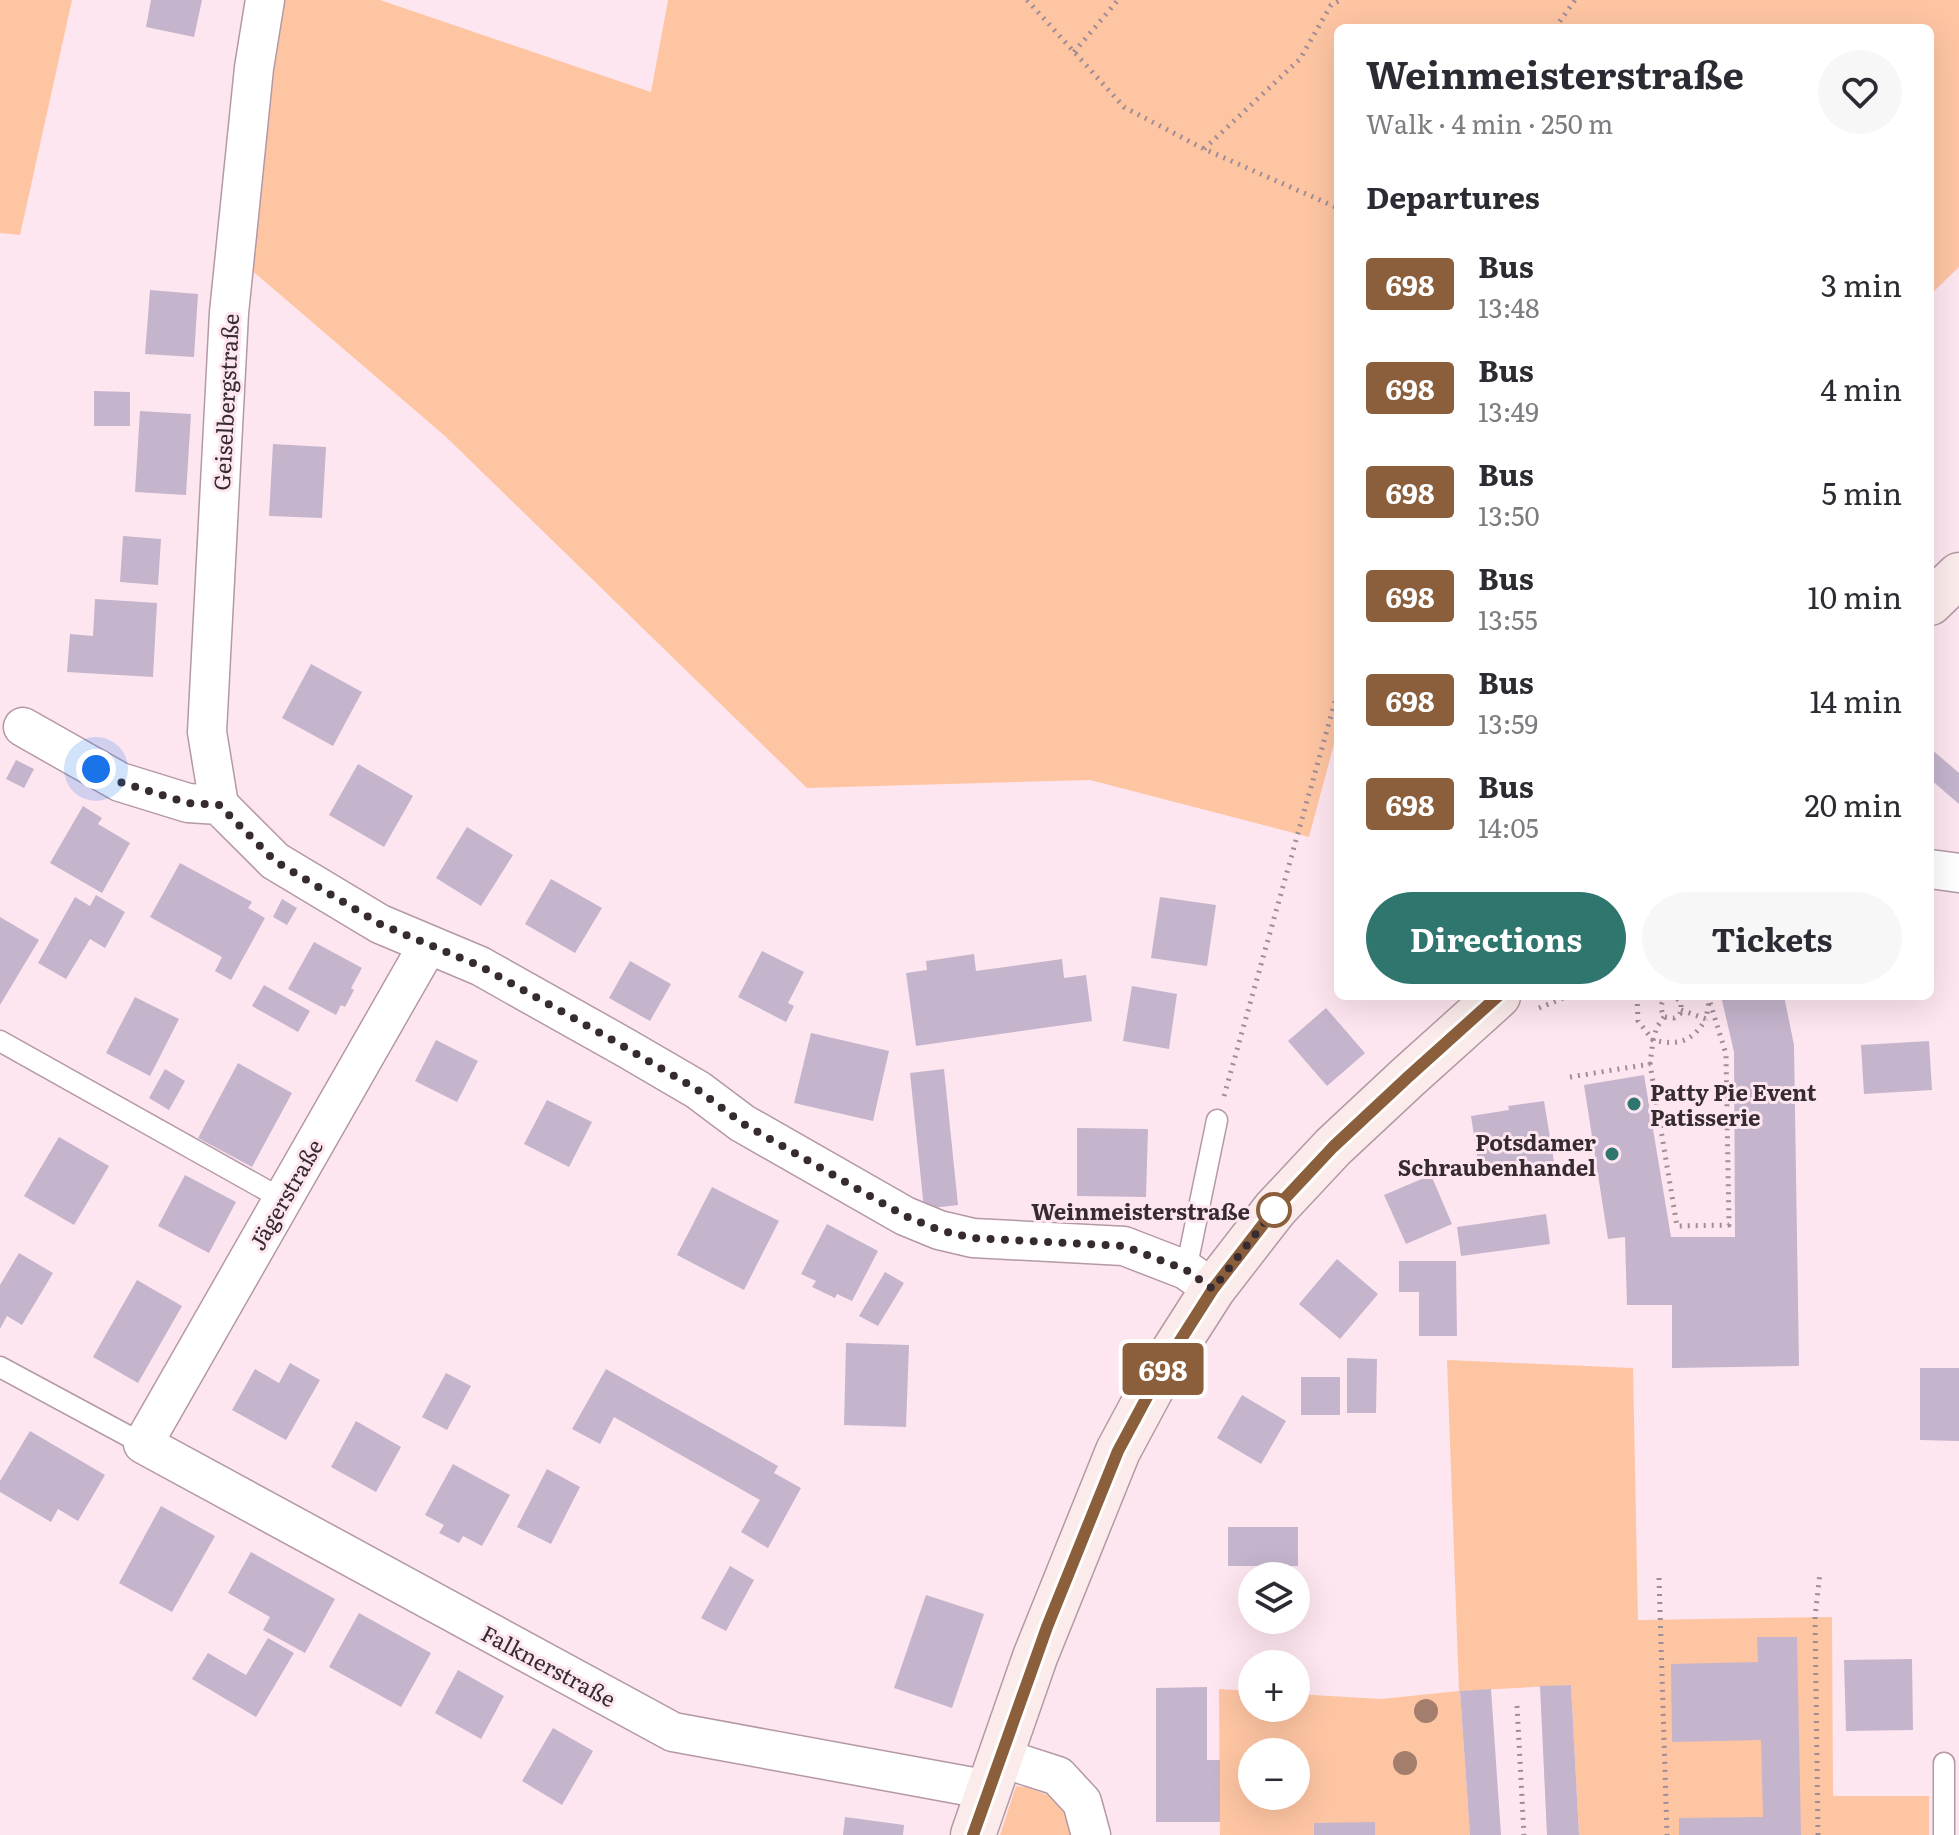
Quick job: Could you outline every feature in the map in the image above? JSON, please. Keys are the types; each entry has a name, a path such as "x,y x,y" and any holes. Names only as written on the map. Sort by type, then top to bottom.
{"street":[{"name":"Geiselbergstraße","path":"219,805 207,732 228,328 254,68 265,0"},
{"path":"1934,599 1959,575"},
{"path":"23,727 120,782 188,803 219,805 275,861 380,924 480,966 698,1090 742,1123 905,1216 939,1230 973,1238 1124,1246 1200,1280"},
{"path":"1934,870 1959,873"},
{"name":"Jägerstraße","path":"143,1444 428,945"},
{"path":"973,1835 1035,1657 1118,1451 1162,1369 1200,1280 1408,1077 1518,1002"},
{"name":"Falknerstraße","path":"143,1444 673,1732 994,1774 1058,1776 1082,1802 1091,1835"}],"lane":[{"path":"0,1041 282,1199"},
{"path":"1200,1280 1217,1120"},
{"path":"0,1367 143,1444"},
{"path":"1944,1763 1944,1835"}],"path":[{"path":"1027,0 1124,107 1204,149 1334,206"},
{"path":"1074,52 1118,0"},
{"path":"1204,149 1300,59 1332,3 1341,0"},
{"path":"1558,24 1575,0"},
{"path":"1217,1120 1334,705"},
{"path":"1637,1000 1638,1021 1653,1040 1669,1044 1686,1040 1699,1030 1706,1019 1708,1000"},
{"path":"1663,1000 1661,1010 1664,1017"},
{"path":"1664,1017 1674,1018 1680,1014 1679,1000"},
{"path":"1664,1017 1653,1040 1650,1064 1677,1226 1729,1225 1726,1054 1709,1000"},
{"path":"1681,1010 1706,1019"},
{"path":"1570,1077 1650,1064"},
{"path":"1818,1835 1815,1617 1820,1573"},
{"path":"1659,1578 1667,1835"},
{"path":"1517,1706 1524,1835"}],"shaded area":[{"path":"0,0 72,0 20,235 0,233"},
{"path":"265,0 380,0 651,92 668,0 1959,0 1959,267 1934,291 1934,24 1334,24 1334,744 1309,837 1090,780 807,788 445,436 235,256"},
{"path":"1447,1360 1633,1368 1638,1620 1832,1617 1833,1796 1929,1796 1929,1835 1579,1835 1571,1685 1460,1691 1470,1835 1220,1835 1219,1689 1238,1690 1238,1722 1310,1722 1310,1695 1381,1699 1459,1691"},
{"path":"1016,1786 1062,1800 1077,1835 1000,1835"}],"building":[{"path":"151,0 202,0 194,37 146,27"},
{"path":"150,290 198,294 194,357 145,354"},
{"path":"94,391 130,392 130,426 94,426"},
{"path":"140,411 191,414 186,495 135,492"},
{"path":"273,444 326,447 322,518 269,516"},
{"path":"123,536 161,539 158,585 120,582"},
{"path":"95,599 157,603 153,677 67,672 70,634 93,636"},
{"path":"311,664 362,692 333,746 282,718"},
{"path":"1934,751 1959,773 1959,804 1934,782"},
{"path":"16,760 34,769 24,788 6,779"},
{"path":"358,764 413,796 384,847 329,815"},
{"path":"83,806 102,818 98,824 130,843 102,893 50,863"},
{"path":"467,827 513,855 481,906 436,878"},
{"path":"180,863 252,902 248,908 265,918 231,980 215,971 222,957 150,917"},
{"path":"551,879 602,908 575,953 525,924"},
{"path":"96,895 125,912 105,948 90,939 66,979 38,963 75,897 90,906"},
{"path":"1160,897 1216,905 1207,966 1151,958"},
{"path":"282,899 297,908 287,925 273,917"},
{"path":"0,917 39,940 0,1005"},
{"path":"314,942 362,968 345,1007 341,1005 336,1015 288,989"},
{"path":"762,951 804,972 788,1003 794,1006 786,1022 738,997"},
{"path":"974,954 976,971 1062,959 1064,978 1086,975 1092,1021 916,1046 906,973 927,970 926,961"},
{"path":"630,961 671,984 650,1021 609,998"},
{"path":"264,985 310,1011 298,1032 252,1006"},
{"path":"1132,986 1177,994 1169,1049 1123,1041"},
{"path":"135,997 179,1019 150,1076 106,1053"},
{"path":"1722,1000 1785,1000 1794,1045 1799,1366 1672,1368 1672,1305 1627,1305 1625,1237 1608,1239 1584,1085 1644,1075 1671,1237 1735,1237 1734,1052"},
{"path":"1326,1008 1365,1053 1327,1086 1288,1041"},
{"path":"811,1033 889,1051 873,1121 794,1103"},
{"path":"436,1040 478,1061 457,1102 415,1081"},
{"path":"1929,1041 1932,1090 1864,1094 1861,1045"},
{"path":"238,1063 292,1093 252,1167 198,1138"},
{"path":"165,1069 185,1081 169,1110 149,1098"},
{"path":"944,1069 958,1205 924,1209 910,1073"},
{"path":"547,1100 592,1122 569,1167 524,1144"},
{"path":"1544,1101 1555,1168 1519,1173 1518,1169 1480,1175 1471,1116"},
{"path":"1077,1128 1148,1129 1146,1197 1077,1196"},
{"path":"59,1137 109,1166 74,1225 24,1196"},
{"path":"185,1175 236,1202 209,1253 158,1226"},
{"path":"1431,1175 1452,1224 1406,1244 1384,1195"},
{"path":"712,1187 779,1221 744,1290 677,1255"},
{"path":"1546,1214 1550,1244 1461,1256 1457,1227"},
{"path":"827,1224 878,1251 852,1301 837,1294 835,1298 812,1287 816,1281 801,1274"},
{"path":"19,1253 53,1273 22,1325 7,1316 0,1329 0,1285"},
{"path":"1337,1259 1378,1294 1340,1339 1299,1304"},
{"path":"1399,1261 1456,1261 1457,1336 1419,1336 1419,1292 1399,1292"},
{"path":"885,1272 904,1283 878,1326 859,1316"},
{"path":"137,1280 182,1306 138,1383 93,1357"},
{"path":"846,1343 909,1345 906,1427 844,1425"},
{"path":"1347,1358 1377,1359 1376,1413 1347,1413"},
{"path":"290,1363 320,1380 286,1440 232,1410 255,1369 279,1383"},
{"path":"1920,1368 1959,1368 1959,1441 1920,1440"},
{"path":"606,1369 778,1466 774,1473 801,1488 768,1548 741,1532 760,1500 614,1417 600,1444 572,1429"},
{"path":"446,1373 471,1386 447,1430 422,1417"},
{"path":"1301,1377 1340,1377 1340,1415 1301,1415"},
{"path":"1242,1395 1286,1421 1261,1464 1217,1438"},
{"path":"356,1421 401,1447 376,1492 331,1467"},
{"path":"30,1431 105,1475 78,1521 58,1509 51,1522 0,1492 0,1481"},
{"path":"453,1464 510,1495 482,1546 463,1536 459,1543 439,1533 444,1525 425,1515"},
{"path":"547,1469 580,1487 551,1544 517,1527"},
{"path":"161,1506 215,1536 172,1612 119,1583"},
{"path":"1228,1527 1298,1527 1298,1562 1238,1562 1238,1566 1228,1566"},
{"path":"251,1552 335,1599 305,1653 263,1630 270,1617 228,1593"},
{"path":"730,1566 754,1580 726,1631 701,1618"},
{"path":"926,1595 984,1614 952,1708 894,1688"},
{"path":"359,1613 431,1653 401,1707 329,1667"},
{"path":"1757,1637 1797,1637 1801,1835 1679,1835 1679,1818 1763,1817 1761,1740 1672,1742 1671,1664 1758,1662"},
{"path":"268,1638 294,1653 256,1717 192,1679 208,1653 246,1675"},
{"path":"1912,1659 1913,1730 1846,1731 1844,1660"},
{"path":"458,1670 504,1696 481,1739 435,1713"},
{"path":"1571,1685 1579,1835 1547,1835 1540,1686"},
{"path":"1207,1687 1207,1760 1220,1760 1220,1822 1156,1822 1156,1688"},
{"path":"1491,1689 1501,1835 1470,1835 1460,1691"},
{"path":"553,1728 593,1751 562,1805 522,1781"},
{"path":"845,1817 904,1825 903,1835 843,1835"},
{"path":"1375,1822 1375,1835 1314,1835 1314,1823"}],"bus line":[{"name":"698","path":"973,1835 1035,1657 1118,1451 1162,1369 1213,1289 1275,1209 1333,1147 1494,1000"}],"place":[{"name":"Patty Pie Event Patisserie","path":"1634,1104"},
{"name":"Potsdamer Schraubenhandel","path":"1612,1154"},
{"name":"Weinmeisterstraße","path":"1274,1210"}],"route":[{"path":"96,769 120,782 188,803 219,805 275,861 380,924 480,966 698,1090 742,1123 905,1216 939,1230 973,1238 1124,1246 1186,1270 1213,1289 1274,1210"}]}
